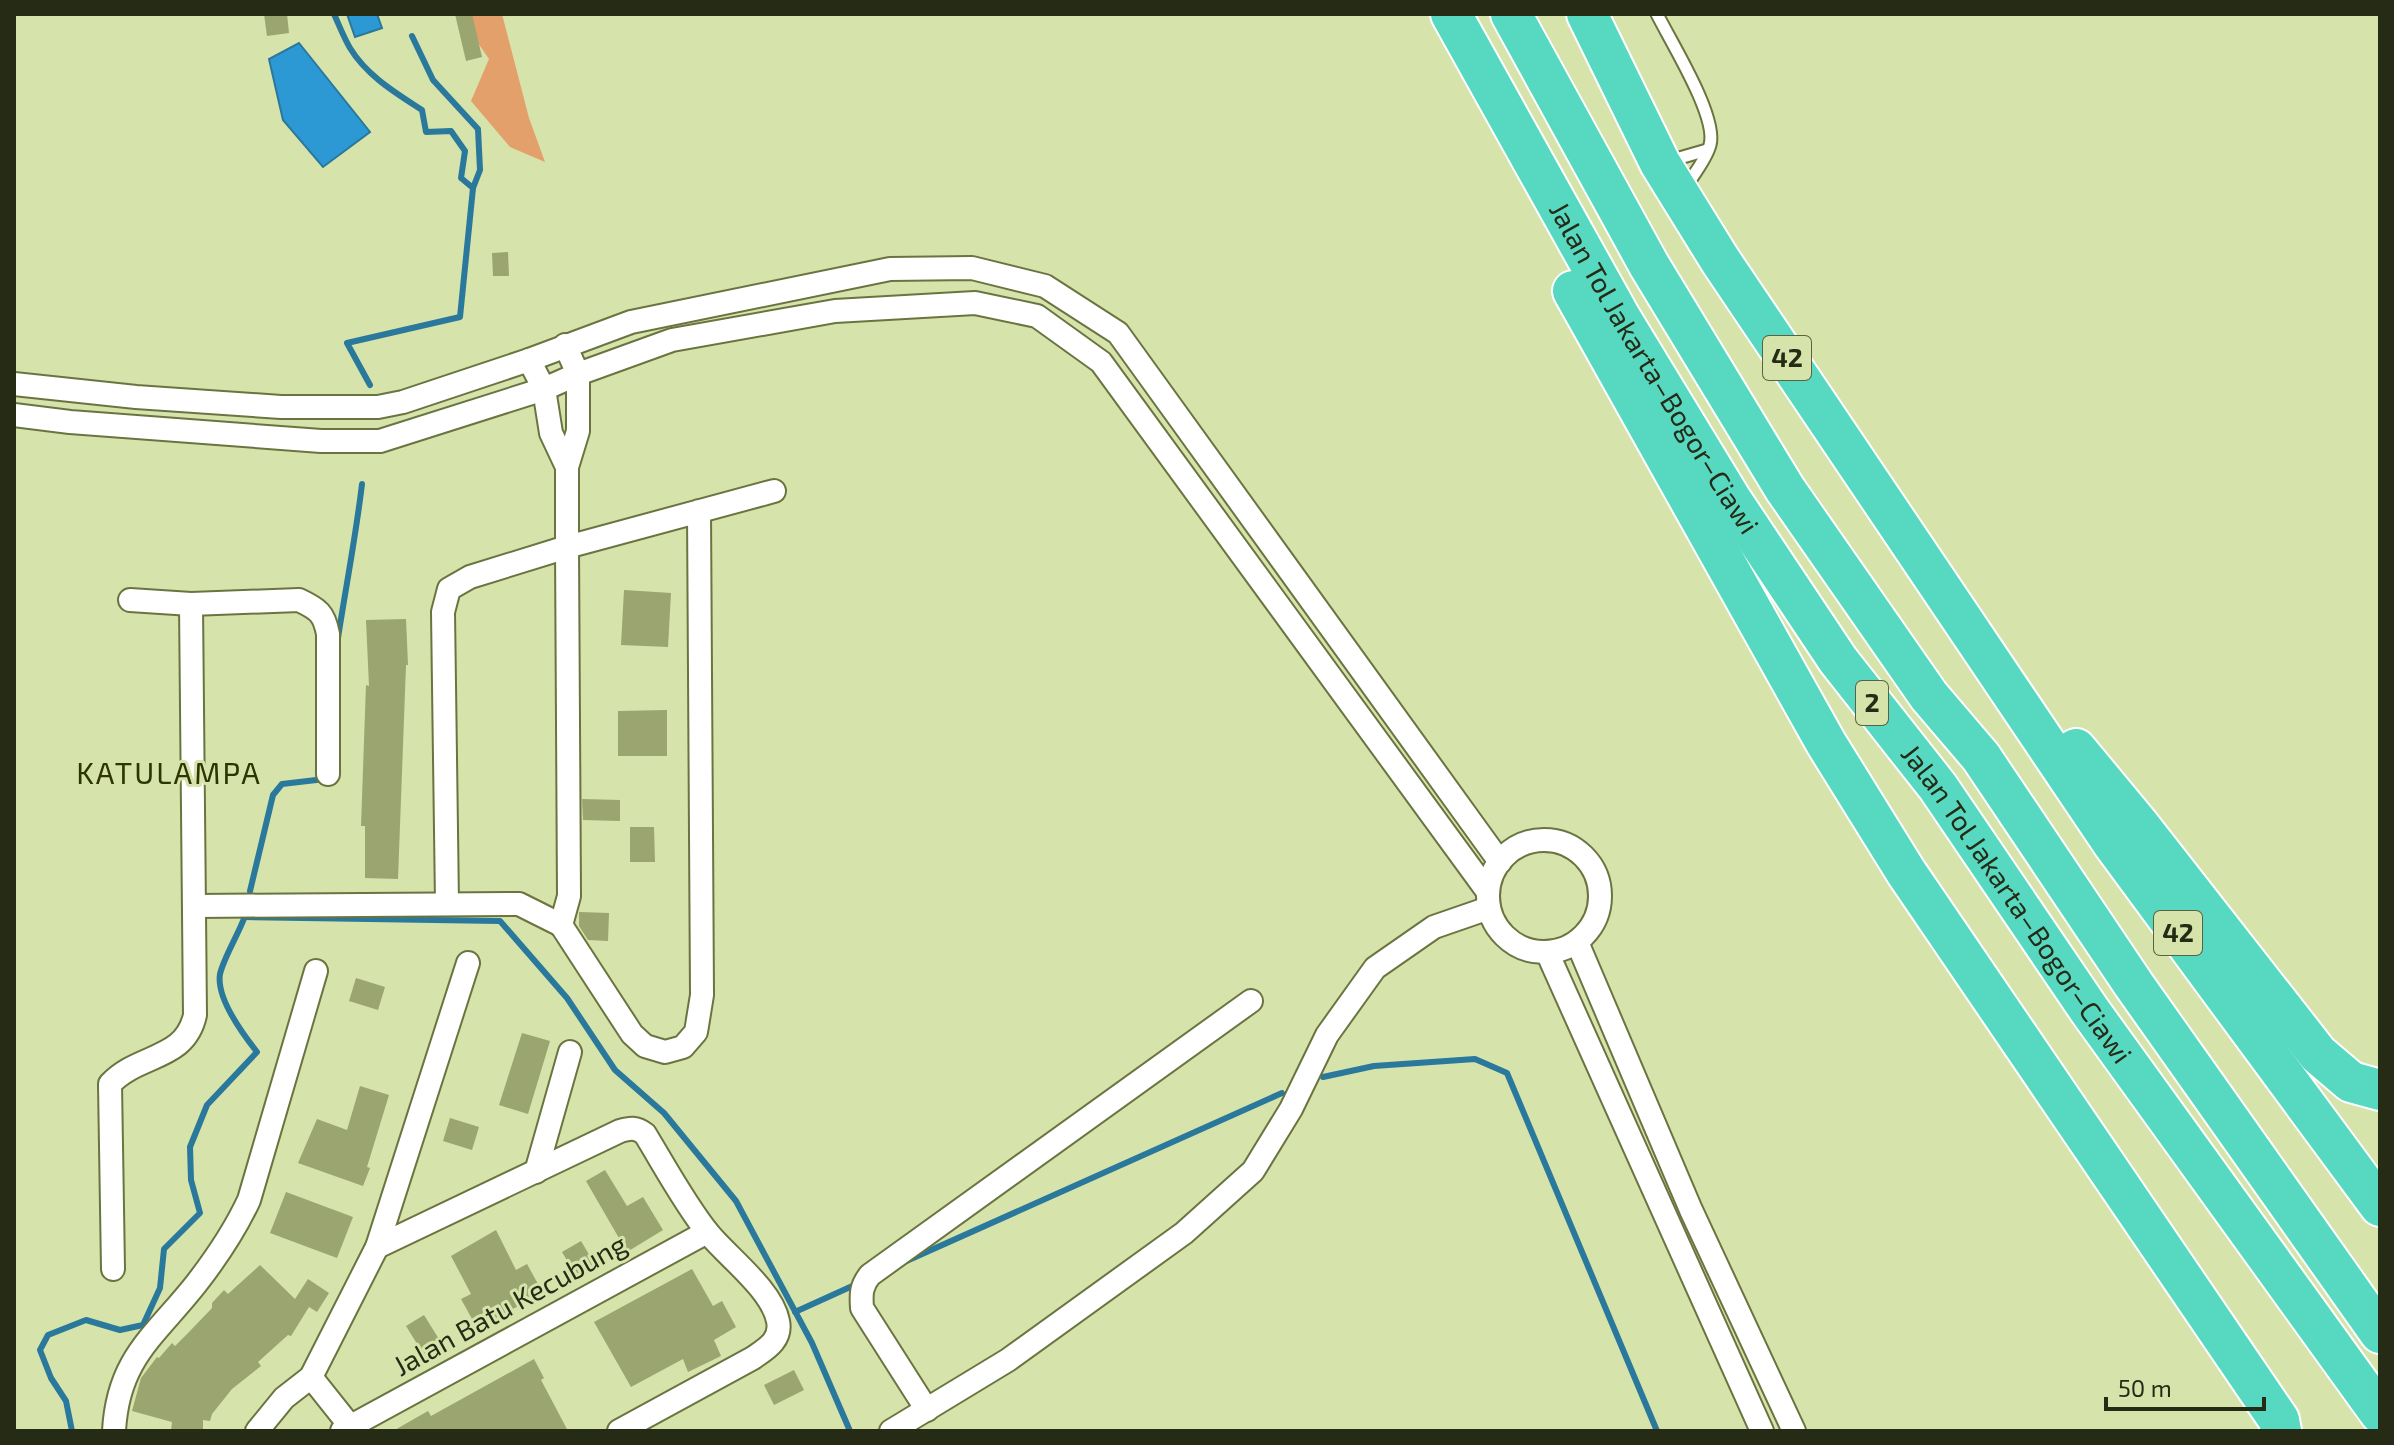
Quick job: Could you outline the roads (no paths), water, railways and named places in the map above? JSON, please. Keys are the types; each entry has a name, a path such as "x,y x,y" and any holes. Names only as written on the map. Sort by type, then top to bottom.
{"highway":[{"path":"1427,14 1518,192 1826,743 1906,872 2279,1420 2281,1431"},
{"name":"Jalan Tol Jakarta–Bogor–Ciawi","path":"1451,14 1621,319 1739,510 1838,660 1938,787 2090,1011 2380,1413"},
{"name":"Jalan Tol Jakarta–Bogor–Ciawi","path":"1511,14 1649,265 1785,489 1929,696 1981,757 2134,985 2376,1327"},
{"name":"42","path":"1587,14 1670,179 1720,260 2114,845 2380,1206"},
{"name":"42","path":"1985,654 2030,695 2109,788 2318,1054 2351,1082 2380,1090"}],"street":[{"path":"14,384 136,397 281,407 378,407 403,402 529,360 631,322 890,269 972,268 1045,286 1118,333 1500,862"},
{"path":"14,415 321,441 380,441 544,389 672,340 835,311 975,303 1037,316 1101,362 1489,900"},
{"path":"561,925 569,896 567,467 578,431 578,374 565,345"},
{"path":"529,360 544,389 551,433 567,467"},
{"path":"403,402 412,433"},
{"path":"1158,437 1182,420"},
{"path":"447,903 443,612 449,589 470,577 567,547 774,491"},
{"path":"195,906 519,904 561,925 632,1034 645,1046 665,1052 683,1047 696,1032 702,995 699,511"},
{"path":"130,600 191,604 299,600 325,617 328,634 328,774"},
{"path":"113,1269 110,1084 121,1072 178,1047 191,1031 195,1015 191,604"},
{"path":"1541,840 1572,847 1585,857 1600,885 1597,917 1589,931 1577,942 1547,952 1531,951 1516,945 1504,935 1494,923 1489,900 1492,876 1500,862 1511,851 1541,840"},
{"path":"891,1431 1008,1360 1171,1242 1242,1182 1253,1171 1291,1109 1327,1035 1375,968 1434,927 1489,900"},
{"path":"1577,942 1691,1210 1794,1431"},
{"path":"1547,952 1762,1431"},
{"path":"257,1431 284,1398 311,1377 377,1247 468,963"},
{"path":"114,1431 122,1384 135,1359 150,1336 215,1259 249,1200 316,971"},
{"path":"927,1410 862,1308 863,1284 882,1266 1251,1001"},
{"path":"536,1172 570,1052"},
{"path":"377,1247 620,1131 630,1128 645,1134 707,1232 773,1306 778,1335 771,1346 753,1358 619,1431"},
{"name":"Jalan Batu Kecubung","path":"346,1429 707,1232"},
{"path":"311,1377 346,1429"}],"lane":[{"path":"1657,14 1705,106 1711,136 1707,150 1670,179"},
{"path":"1670,179 1707,150"}],"water":[{"path":"347,14 377,14 382,28 355,37"},
{"path":"299,43 370,132 323,167 283,120 269,59"}],"waterway":[{"path":"334,14 350,48 365,67 422,110 426,132 451,131 465,151 461,178 473,188"},
{"path":"370,385 347,343 460,317 473,188 480,170 478,129 433,80 412,36"},
{"path":"338,638 362,484"},
{"path":"250,891 273,795 282,784 325,779"},
{"path":"72,1431 66,1401 51,1378 40,1350 48,1335 86,1320 120,1330 143,1325 160,1288 164,1249 200,1213 191,1180 190,1147 207,1105 257,1052 231,1015 220,983 222,967 245,916"},
{"path":"245,917 500,921 567,998 615,1070 664,1113 736,1201 812,1343 850,1431"},
{"path":"1323,1077 1374,1066 1475,1059 1507,1073 1657,1431"},
{"path":"902,1263 1282,1093"},
{"path":"795,1312 859,1283"}],"district":[{"name":"KATULAMPA","path":"169,774"}]}
